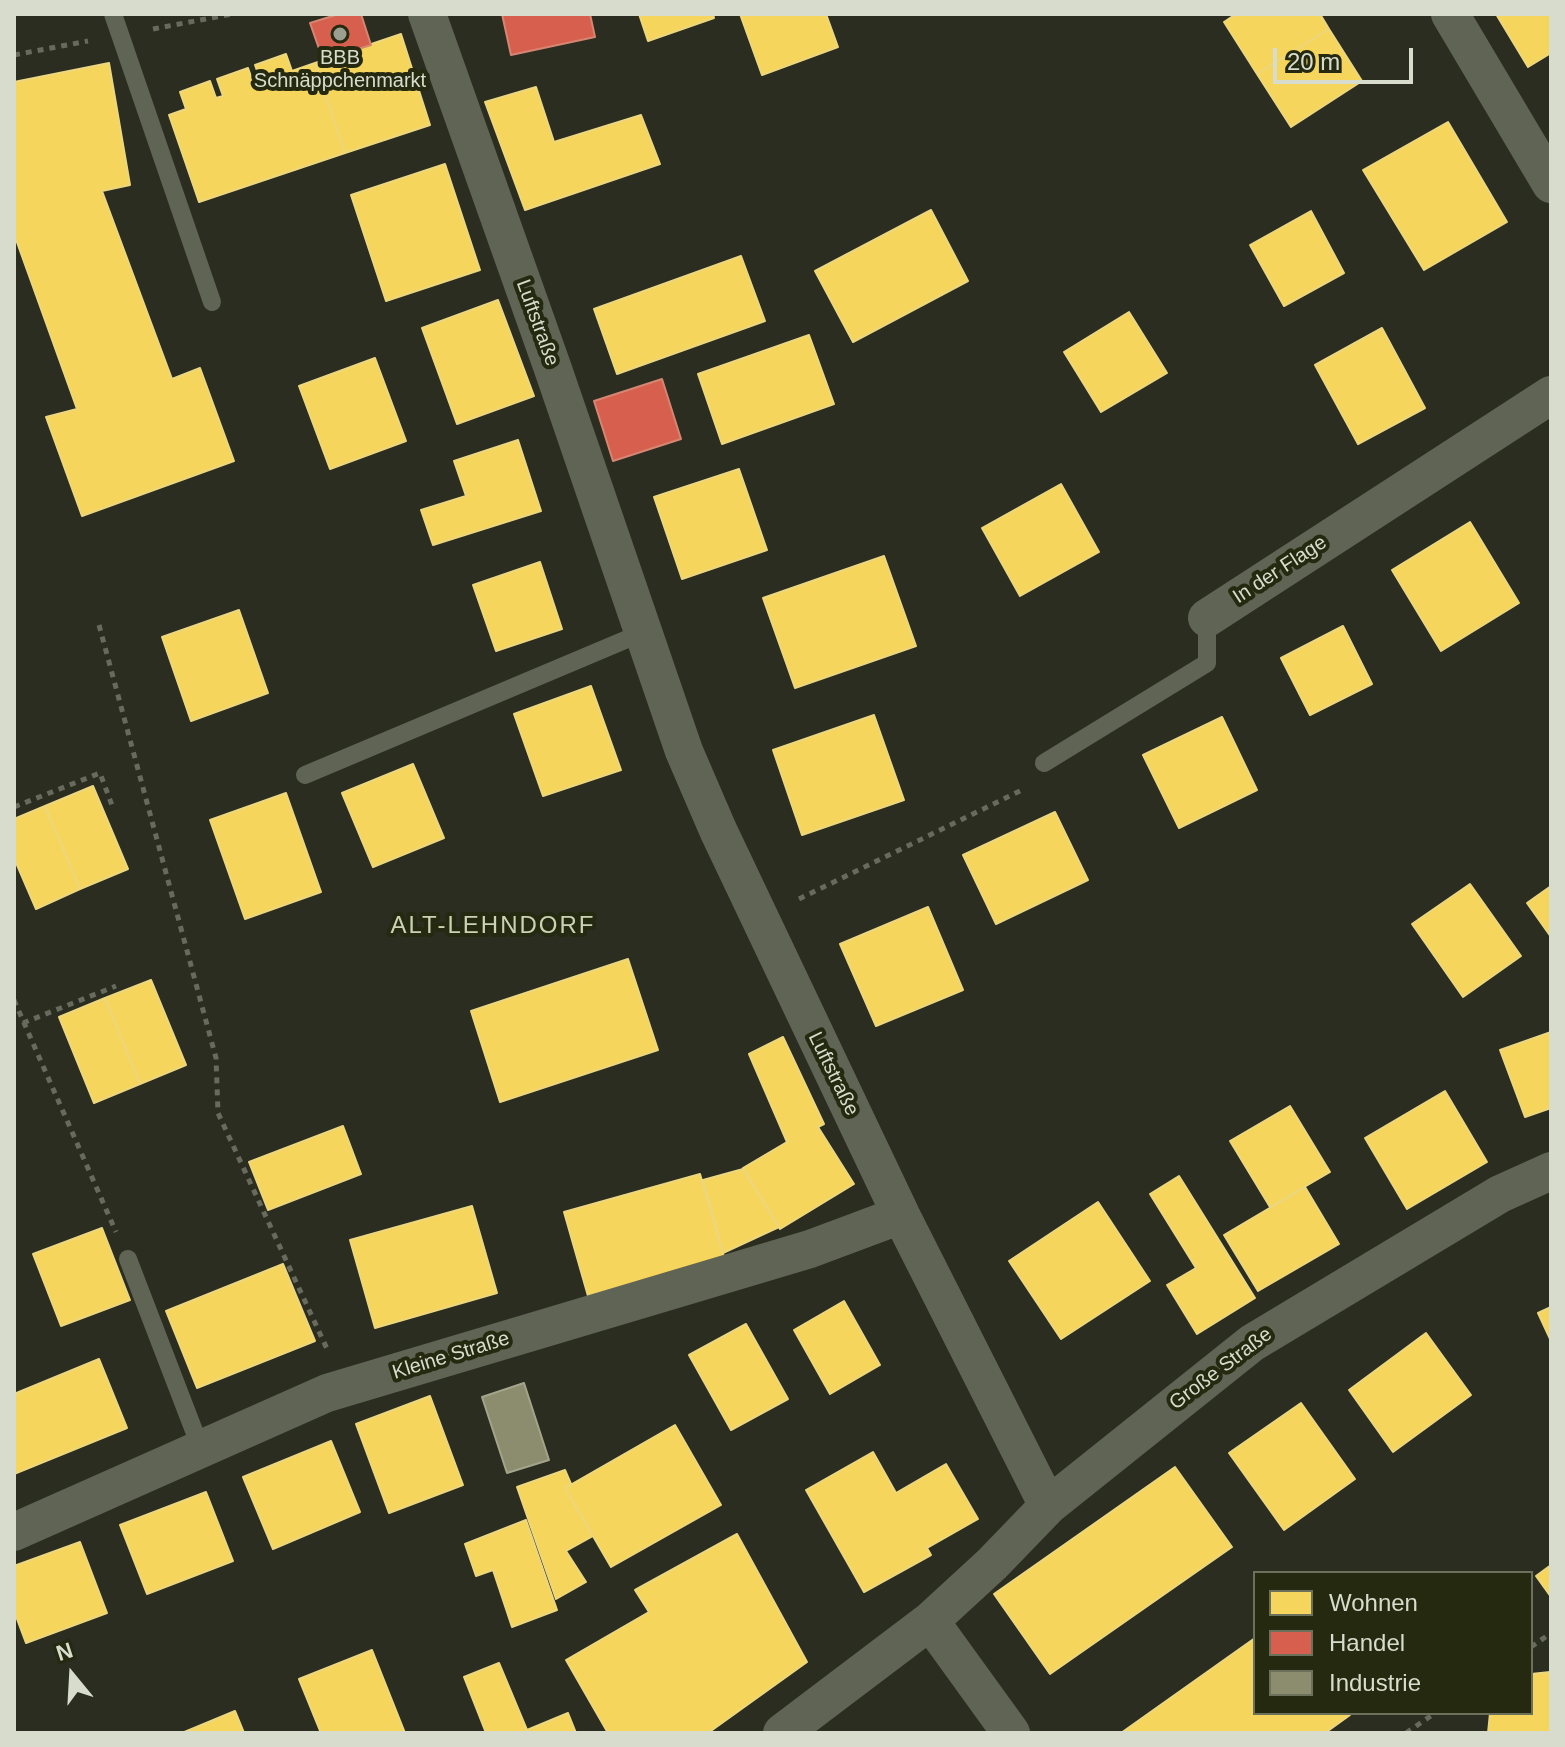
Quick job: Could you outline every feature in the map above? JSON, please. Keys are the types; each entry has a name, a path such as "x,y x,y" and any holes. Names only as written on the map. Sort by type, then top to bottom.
{"street":[{"name":"Luftstraße","path":"427,14 684,751 759,919 901,1215 1048,1506"},
{"path":"1450,14 1551,184"},
{"name":"In der Flage","path":"1207,618 1551,395"},
{"name":"Große Straße","path":"782,1733 930,1621 992,1564 1048,1506 1252,1343 1500,1194 1551,1171"},
{"name":"Kleine Straße","path":"15,1529 327,1393 810,1249 901,1215"},
{"path":"930,1621 1011,1733"}],"lane":[{"path":"113,14 212,302"},
{"name":"In der Flage","path":"1044,763 1207,663 1207,618"},
{"path":"305,775 644,632"},
{"path":"128,1259 201,1449"}],"path":[{"path":"99,625 216,1058 218,1113 345,1388"},
{"path":"759,919 1026,788 1044,763"},
{"path":"14,807 100,773 113,808"},
{"path":"23,1023 116,986"},
{"path":"14,1000 128,1259"},
{"path":"1533,1646 1551,1633"},
{"path":"1406,1733 1432,1715"}],"building: Wohnen":[{"path":"639,14 713,14 714,18 648,41"},
{"path":"740,14 826,14 838,47 762,75"},
{"path":"1236,14 1320,14 1329,29 1257,74 1224,22"},
{"path":"1496,14 1551,14 1551,53 1528,67"},
{"path":"1329,29 1362,81 1291,127 1257,74"},
{"path":"401,34 430,125 345,153 315,63"},
{"path":"286,54 292,71 315,63 345,153 199,202 169,115 186,109 180,92 210,81 216,98 223,96 217,79 248,68 254,85 261,82 255,65"},
{"path":"109,63 130,185 102,191 172,379 200,368 234,461 82,516 46,417 77,409 14,234 14,82"},
{"path":"536,87 554,142 641,115 660,164 525,210 485,102"},
{"path":"1448,122 1507,222 1424,270 1363,170"},
{"path":"445,164 480,270 386,301 351,195"},
{"path":"931,210 968,281 853,342 815,271"},
{"path":"1311,211 1344,273 1284,306 1250,245"},
{"path":"741,256 765,321 617,374 594,309"},
{"path":"498,300 534,396 457,424 422,328"},
{"path":"1129,312 1167,373 1101,412 1064,352"},
{"path":"1382,328 1425,408 1358,444 1315,365"},
{"path":"809,335 834,404 722,444 698,374"},
{"path":"375,358 406,441 330,469 299,386"},
{"path":"518,440 541,511 433,545 421,510 466,496 454,461"},
{"path":"739,469 767,550 682,579 654,497"},
{"path":"1061,484 1099,552 1020,596 982,528"},
{"path":"1470,522 1519,603 1441,651 1392,570"},
{"path":"884,556 916,646 795,688 763,598"},
{"path":"540,562 562,629 496,651 473,585"},
{"path":"239,610 268,693 191,721 162,637"},
{"path":"1343,626 1372,684 1310,715 1281,658"},
{"path":"591,686 621,770 543,796 514,714"},
{"path":"874,715 904,800 802,835 773,750"},
{"path":"1222,717 1257,790 1179,828 1143,755"},
{"path":"413,764 444,838 373,867 342,793"},
{"path":"93,786 128,869 80,889 45,806"},
{"path":"286,793 321,892 245,919 210,820"},
{"path":"45,806 80,889 36,909 14,858 14,819"},
{"path":"1055,812 1088,880 996,924 963,855"},
{"path":"1470,884 1521,956 1463,997 1412,924"},
{"path":"1551,886 1551,937 1527,903"},
{"path":"928,907 963,990 876,1026 840,944"},
{"path":"628,959 658,1050 500,1102 471,1011"},
{"path":"151,980 186,1065 140,1084 105,998"},
{"path":"105,998 140,1084 94,1103 59,1017"},
{"path":"1551,1032 1551,1108 1525,1117 1500,1050"},
{"path":"783,1037 824,1124 818,1127 854,1184 780,1229 743,1168 787,1142 749,1054"},
{"path":"1445,1091 1487,1162 1407,1209 1365,1138"},
{"path":"1290,1106 1330,1172 1270,1207 1230,1141"},
{"path":"343,1126 361,1174 268,1210 249,1162"},
{"path":"743,1169 779,1227 723,1253 703,1180"},
{"path":"700,1174 724,1257 588,1296 564,1212"},
{"path":"1179,1176 1255,1298 1197,1334 1167,1285 1196,1268 1150,1194"},
{"path":"1305,1187 1339,1244 1258,1291 1224,1235"},
{"path":"1098,1202 1150,1281 1061,1339 1009,1261"},
{"path":"472,1206 497,1293 375,1328 350,1240"},
{"path":"102,1228 130,1300 61,1326 33,1254"},
{"path":"283,1264 315,1341 197,1388 166,1311"},
{"path":"844,1301 880,1365 830,1394 794,1330"},
{"path":"1551,1307 1551,1341 1538,1313"},
{"path":"746,1324 788,1399 731,1430 689,1355"},
{"path":"1426,1333 1471,1395 1393,1452 1349,1390"},
{"path":"99,1359 127,1428 14,1474 14,1394"},
{"path":"430,1396 463,1485 389,1513 356,1424"},
{"path":"1301,1403 1355,1479 1284,1530 1229,1453"},
{"path":"675,1425 721,1505 611,1567 565,1488"},
{"path":"331,1441 360,1512 273,1549 243,1477"},
{"path":"873,1452 896,1493 946,1464 978,1519 927,1548 931,1555 864,1592 806,1490"},
{"path":"1175,1467 1232,1547 1050,1674 994,1594"},
{"path":"565,1470 571,1484 565,1488 593,1536 566,1551 586,1582 556,1599 517,1487"},
{"path":"206,1492 233,1561 147,1594 120,1525"},
{"path":"526,1520 557,1610 512,1627 493,1570 476,1576 465,1544"},
{"path":"737,1534 807,1662 708,1733 608,1733 566,1660 649,1612 635,1590"},
{"path":"80,1542 107,1613 26,1643 14,1611 14,1566"},
{"path":"1551,1565 1551,1597 1536,1576"},
{"path":"1253,1639 1253,1715 1350,1715 1325,1733 1121,1733"},
{"path":"372,1650 405,1733 321,1733 299,1679"},
{"path":"499,1663 527,1730 568,1713 576,1733 486,1733 464,1677"},
{"path":"1550,1672 1551,1733 1488,1733 1490,1715 1533,1715 1533,1674"},
{"path":"235,1711 244,1733 182,1733"}],"building: Handel":[{"name":"BBB Schnäppchenmarkt","path":"339,14 361,14 371,45 323,60 310,23"},
{"path":"502,14 590,14 595,37 511,55"},
{"path":"662,379 681,439 613,461 594,401"}],"building: Industrie":[{"path":"524,1383 549,1460 507,1473 482,1397"}],"place":[{"name":"BBB Schnäppchenmarkt","path":"340,34"}],"district":[{"name":"ALT-LEHNDORF","path":"493,926"}]}
